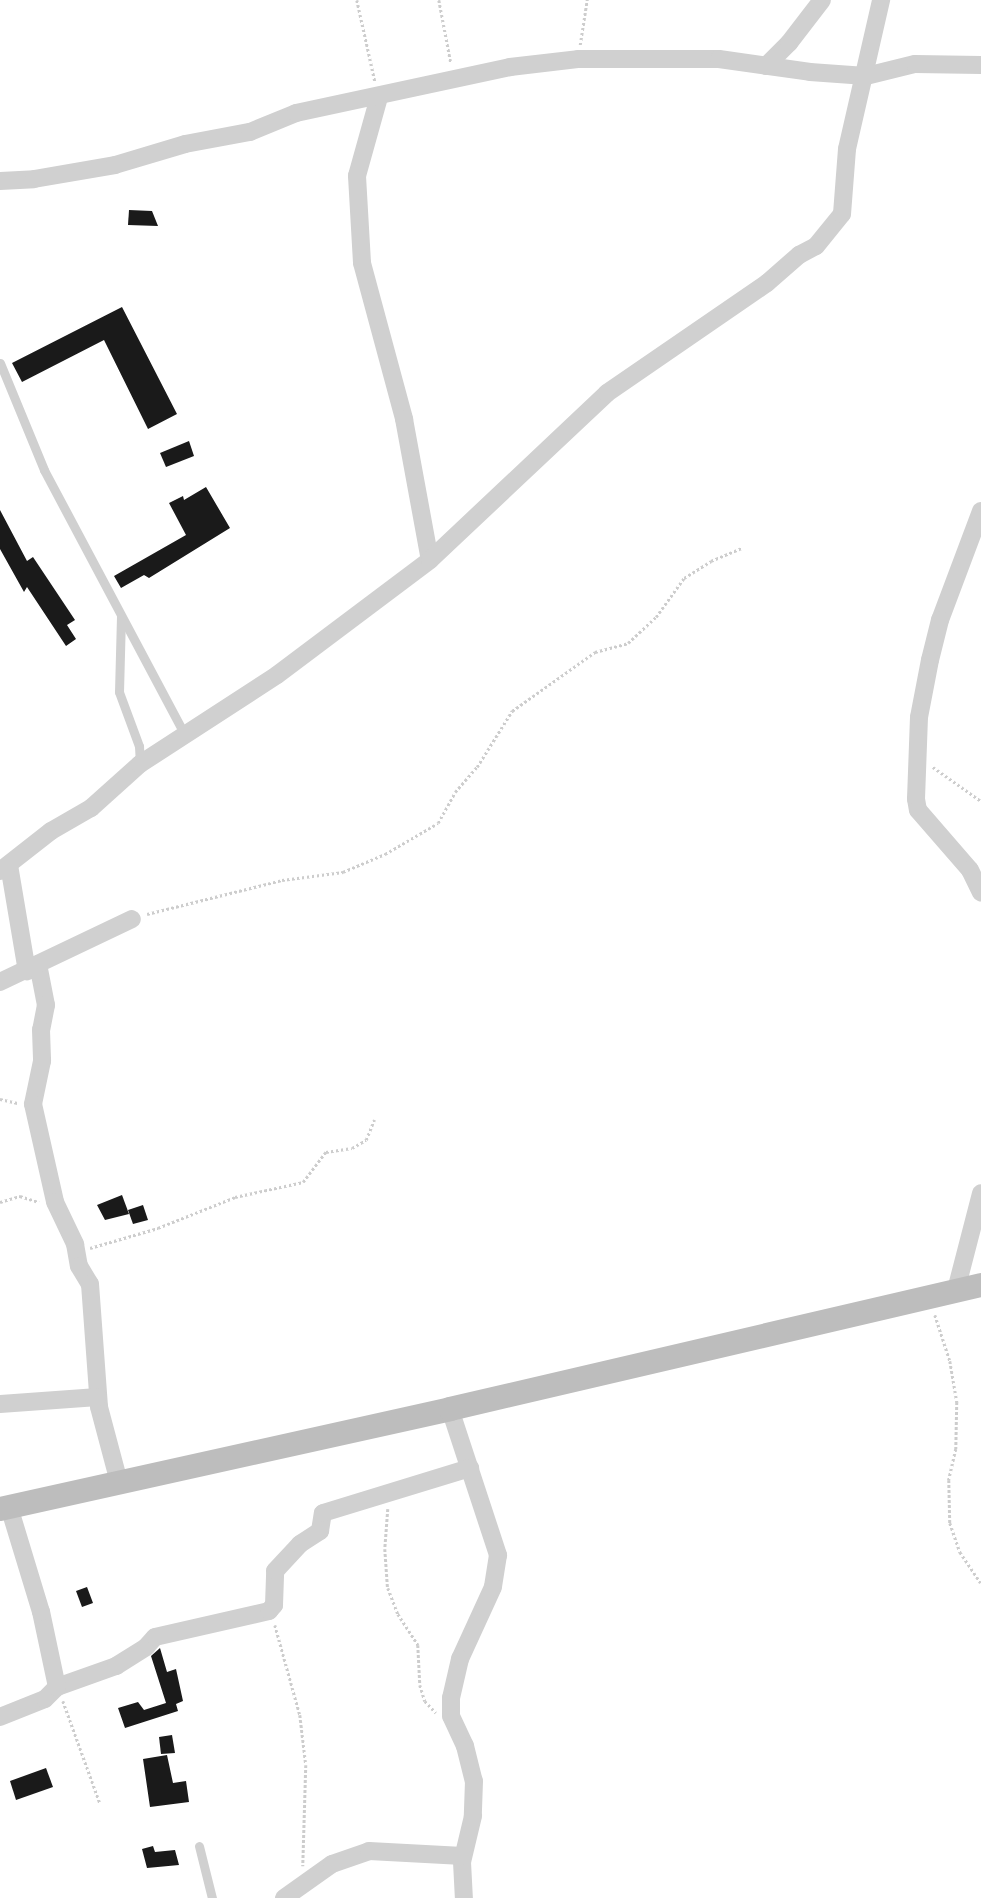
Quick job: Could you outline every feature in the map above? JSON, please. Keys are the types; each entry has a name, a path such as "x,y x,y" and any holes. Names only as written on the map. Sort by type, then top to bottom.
{"main road":[{"path":"4,1508 450,1409 981,1285"}],"street":[{"path":"766,66 789,42 822,0"},
{"path":"119,1482 98,1397 93,1303 90,1284 79,1266 77,1252 57,1206 33,1104 42,1061 41,1030 46,1005 32,968 6,885 4,868 51,831 91,808 140,764 277,675 430,560 608,392 767,283 799,255 816,246 842,214 847,149 866,76 881,0"},
{"path":"0,181 34,179 115,165 186,144 250,132 296,113 510,67 578,58 719,59 766,66 866,76 914,64 981,65"},
{"path":"379,96 357,176 362,263 404,419 430,560"},
{"path":"981,511 940,620 919,717 918,810 970,870 981,893"},
{"path":"0,982 132,919"},
{"path":"956,1290 981,1193"},
{"path":"0,1404 98,1397"},
{"path":"450,1409 498,1555 493,1587 456,1674 450,1708 454,1723 465,1746 474,1781 473,1816 463,1856 464,1898"},
{"path":"0,1717 45,1699 57,1687 116,1666 146,1647 155,1637 271,1609 276,1572 300,1544 320,1531 323,1513 387,1495 470,1468"},
{"path":"4,1508 41,1612 57,1687"},
{"path":"284,1898 332,1864 369,1851 463,1856"}],"lane":[{"path":"0,364 44,470 185,735"},
{"path":"122,615 119,692 139,746 140,764"},
{"path":"199,1846 212,1898"}],"path":[{"path":"357,0 379,96"},
{"path":"439,0 454,80"},
{"path":"578,58 587,0"},
{"path":"132,919 282,880 343,872 385,854 424,832 443,818 454,792 477,767 512,711 595,652 628,643 656,617 684,578 711,561 741,548"},
{"path":"919,758 981,801"},
{"path":"77,1252 158,1228 235,1197 298,1184 326,1152 352,1148 366,1140 374,1120"},
{"path":"0,1202 20,1196 57,1206"},
{"path":"929,1297 950,1361 957,1402 956,1449 949,1480 950,1523 960,1552 981,1583"},
{"path":"387,1495 386,1566 392,1604 418,1645 420,1684 425,1700 444,1719 454,1723"},
{"path":"271,1609 300,1715 306,1764 305,1848 300,1886"},
{"path":"57,1687 100,1803"}],"building":[{"path":"129,210 152,211 158,226 128,225"},
{"path":"122,307 177,414 148,429 104,340 22,382 12,363"},
{"path":"189,441 194,456 166,467 160,453"},
{"path":"206,487 230,528 149,578 144,575 121,588 114,576 186,535 169,503 183,496 184,500"},
{"path":"0,510 27,561 33,557 75,620 67,625 76,639 66,646 27,587 24,592 0,549"},
{"path":"122,1195 129,1214 105,1220 97,1205"},
{"path":"143,1205 148,1220 133,1224 128,1210"},
{"path":"87,1587 93,1603 82,1607 76,1591"},
{"path":"160,1648 167,1672 176,1669 183,1701 176,1704 178,1711 125,1728 118,1708 138,1702 144,1710 166,1703 151,1656"},
{"path":"172,1735 175,1753 161,1754 159,1737"},
{"path":"167,1755 173,1783 186,1781 189,1802 150,1807 143,1759"},
{"path":"46,1768 53,1787 16,1800 10,1781"},
{"path":"153,1846 155,1852 175,1850 179,1865 147,1868 142,1849"}]}
